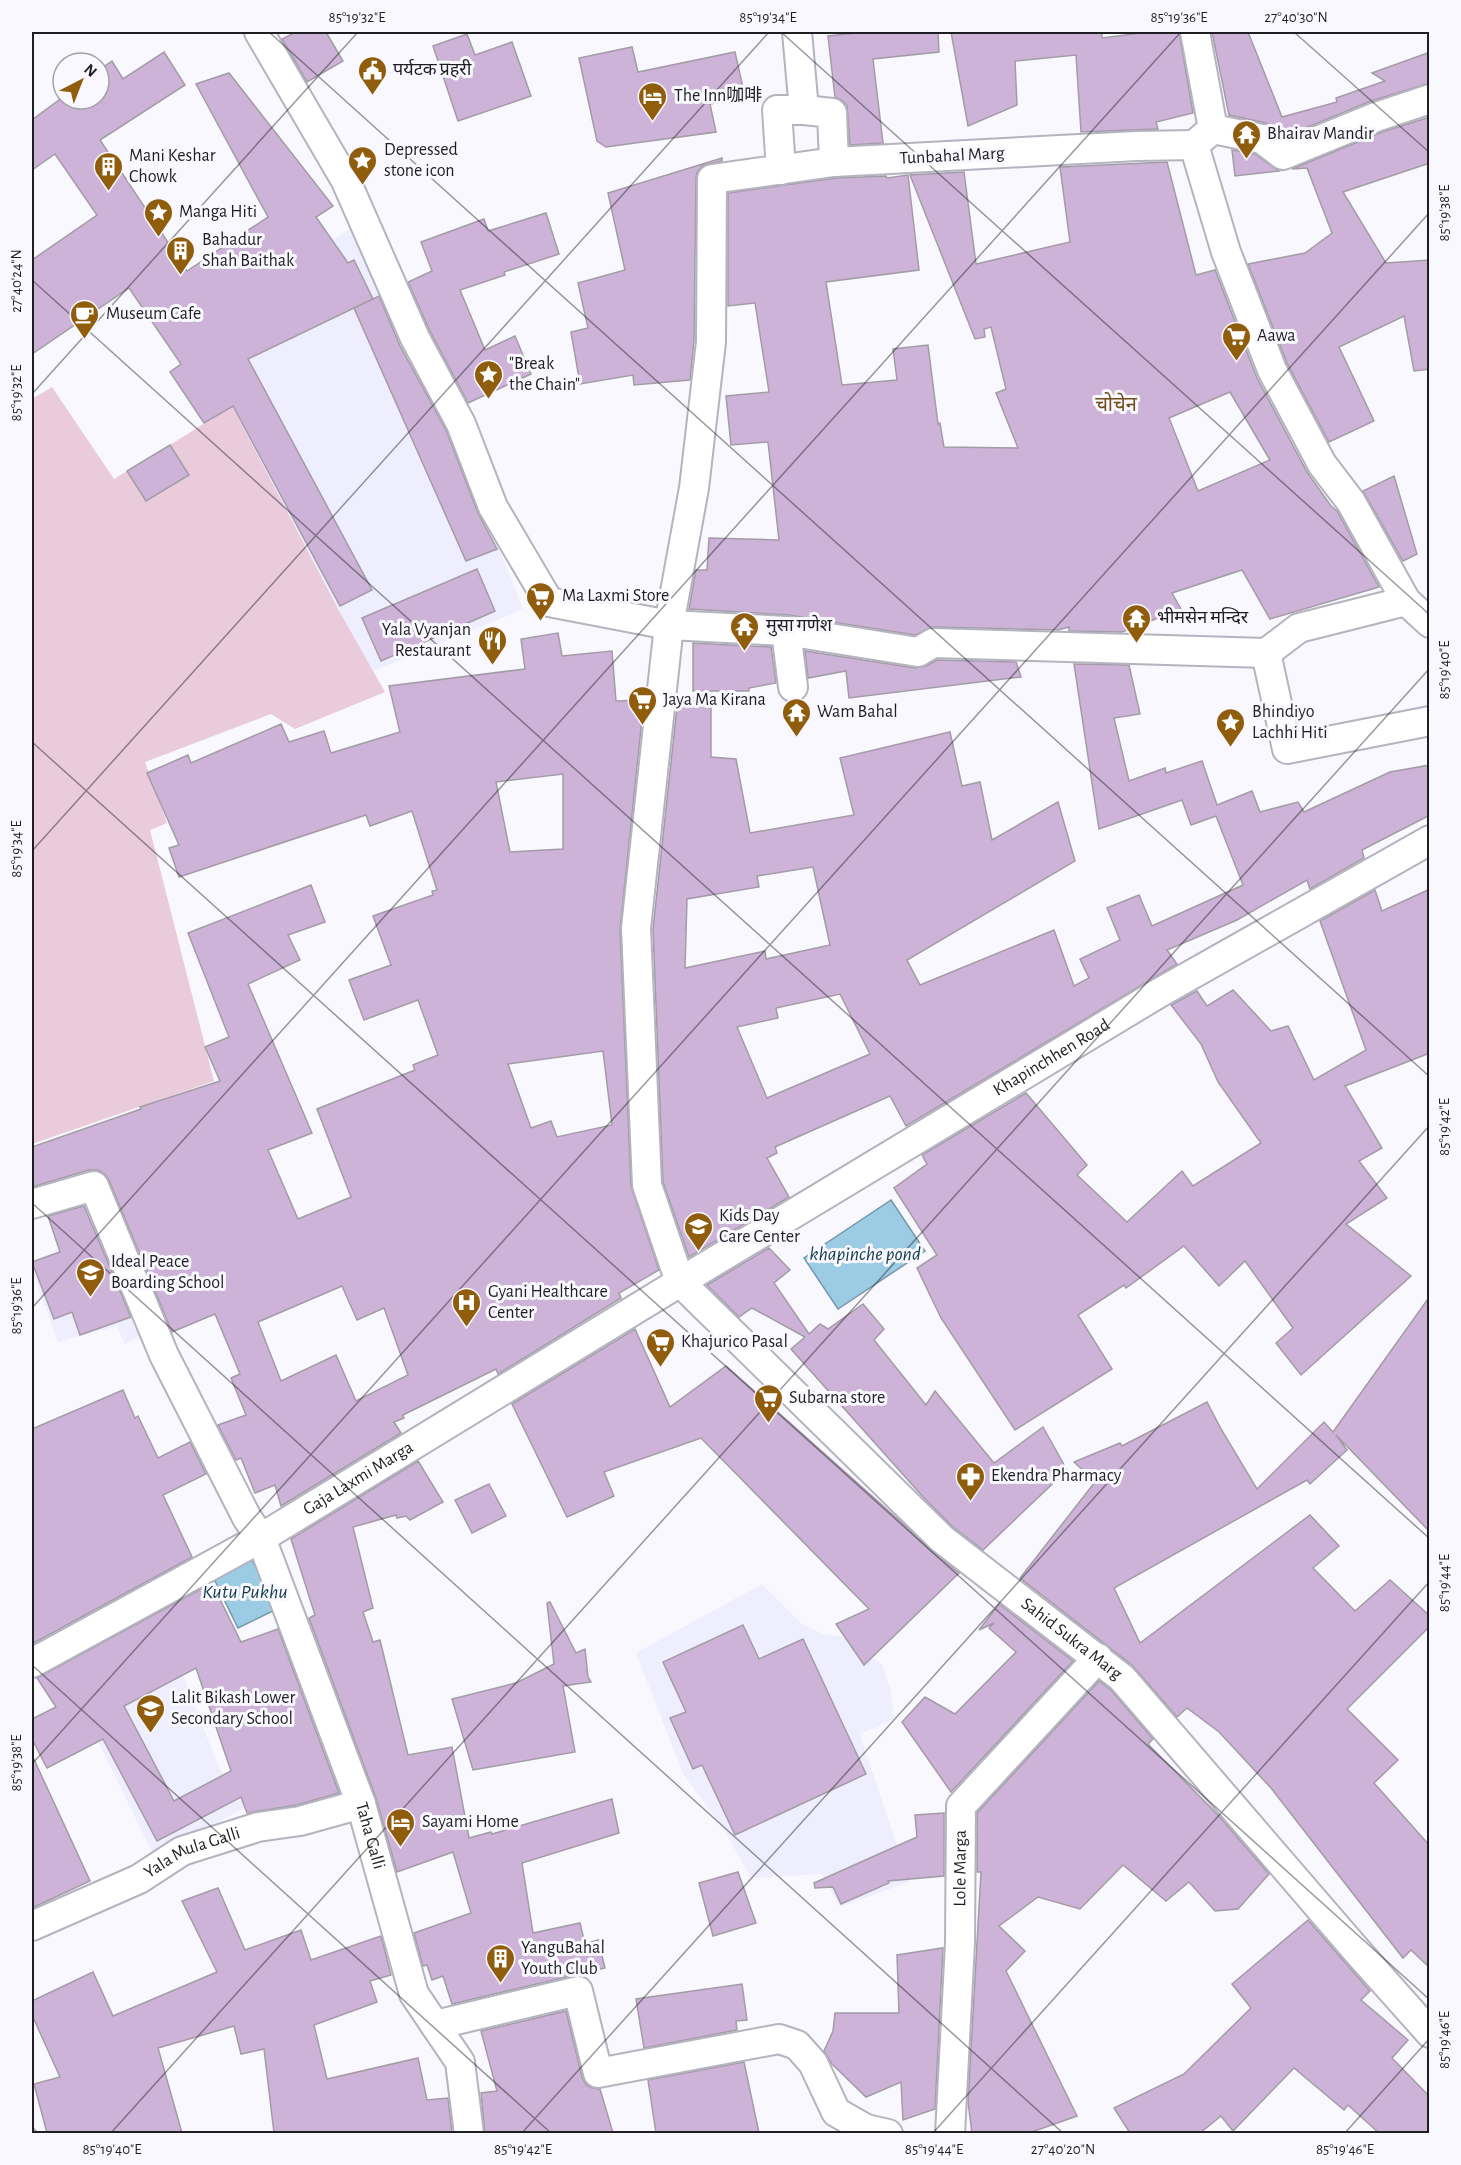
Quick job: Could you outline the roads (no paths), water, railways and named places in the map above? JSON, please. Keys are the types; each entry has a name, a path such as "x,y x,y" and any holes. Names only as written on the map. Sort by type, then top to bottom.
{"street":[{"path":"259,32 346,182 416,338 461,424 493,507 549,602 669,625 786,631 918,652 933,643 1266,653 1299,628 1406,601"},
{"path":"797,32 804,110"},
{"path":"1195,32 1203,137 1226,252 1272,370 1322,464 1351,502 1406,601 1430,623"},
{"name":"Tunbahal Marg","path":"669,625 694,488 711,342 712,179 834,162 1137,146 1203,137 1262,140 1283,155 1376,117 1430,99"},
{"path":"781,170 777,110 832,113 834,162"},
{"path":"669,625 636,928 647,1185 680,1282"},
{"path":"786,631 793,687"},
{"path":"1266,653 1287,749 1430,721"},
{"name":"Khapinchhen Road","path":"680,1282 1159,993 1430,840"},
{"name":"Taha Galli","path":"32,1204 94,1186 164,1355 247,1518 261,1538 361,1804 414,1994 460,2062 469,2133"},
{"name":"Gaja Laxmi Marga","path":"32,1662 261,1538 680,1282"},
{"name":"Sahid Sukra Marg","path":"680,1282 942,1539 1122,1678 1430,2033"},
{"name":"Lole Marga","path":"950,2133 960,1942 961,1806 1098,1658"},
{"name":"Yala Mula Galli","path":"32,1926 139,1879 182,1851 258,1827 300,1821 361,1804"},
{"path":"435,2025 578,1992 598,2073 779,2040 796,2044 813,2063 836,2112 866,2129 888,2133"}],"water":[{"name":"khapinche pond","path":"891,1200 925,1251 838,1309 804,1258"},
{"name":"Kutu Pukhu","path":"250,1556 277,1609 238,1628 212,1575"}],"place":[{"name":"पर्यटक प्रहरी","path":"372,96"},
{"name":"The Inn咖啡","path":"653,122"},
{"name":"Bhairav Mandir","path":"1246,160"},
{"name":"Depressed stone icon","path":"363,186"},
{"name":"Mani Keshar Chowk","path":"108,192"},
{"name":"Manga Hiti","path":"158,238"},
{"name":"Bahadur Shah Baithak","path":"181,276"},
{"name":"Museum Cafe","path":"85,340"},
{"name":"Aawa","path":"1236,362"},
{"name":"\"Break the Chain\"","path":"488,400"},
{"name":"Ma Laxmi Store","path":"541,622"},
{"name":"भीमसेन मन्दिर","path":"1136,644"},
{"name":"मुसा गणेश","path":"745,652"},
{"name":"Yala Vyanjan Restaurant","path":"492,666"},
{"name":"Jaya Ma Kirana","path":"642,726"},
{"name":"Wam Bahal","path":"796,738"},
{"name":"Bhindiyo Lachhi Hiti","path":"1231,748"},
{"name":"Kids Day Care Center","path":"698,1252"},
{"name":"Ideal Peace Boarding School","path":"90,1298"},
{"name":"Gyani Healthcare Center","path":"467,1328"},
{"name":"Khajurico Pasal","path":"660,1368"},
{"name":"Subarna store","path":"768,1424"},
{"name":"Ekendra Pharmacy","path":"970,1502"},
{"name":"Lalit Bikash Lower Secondary School","path":"150,1734"},
{"name":"Sayami Home","path":"401,1848"},
{"name":"YanguBahal Youth Club","path":"500,1984"}],"district":[{"name":"चोचेन","path":"1116,405"}]}
